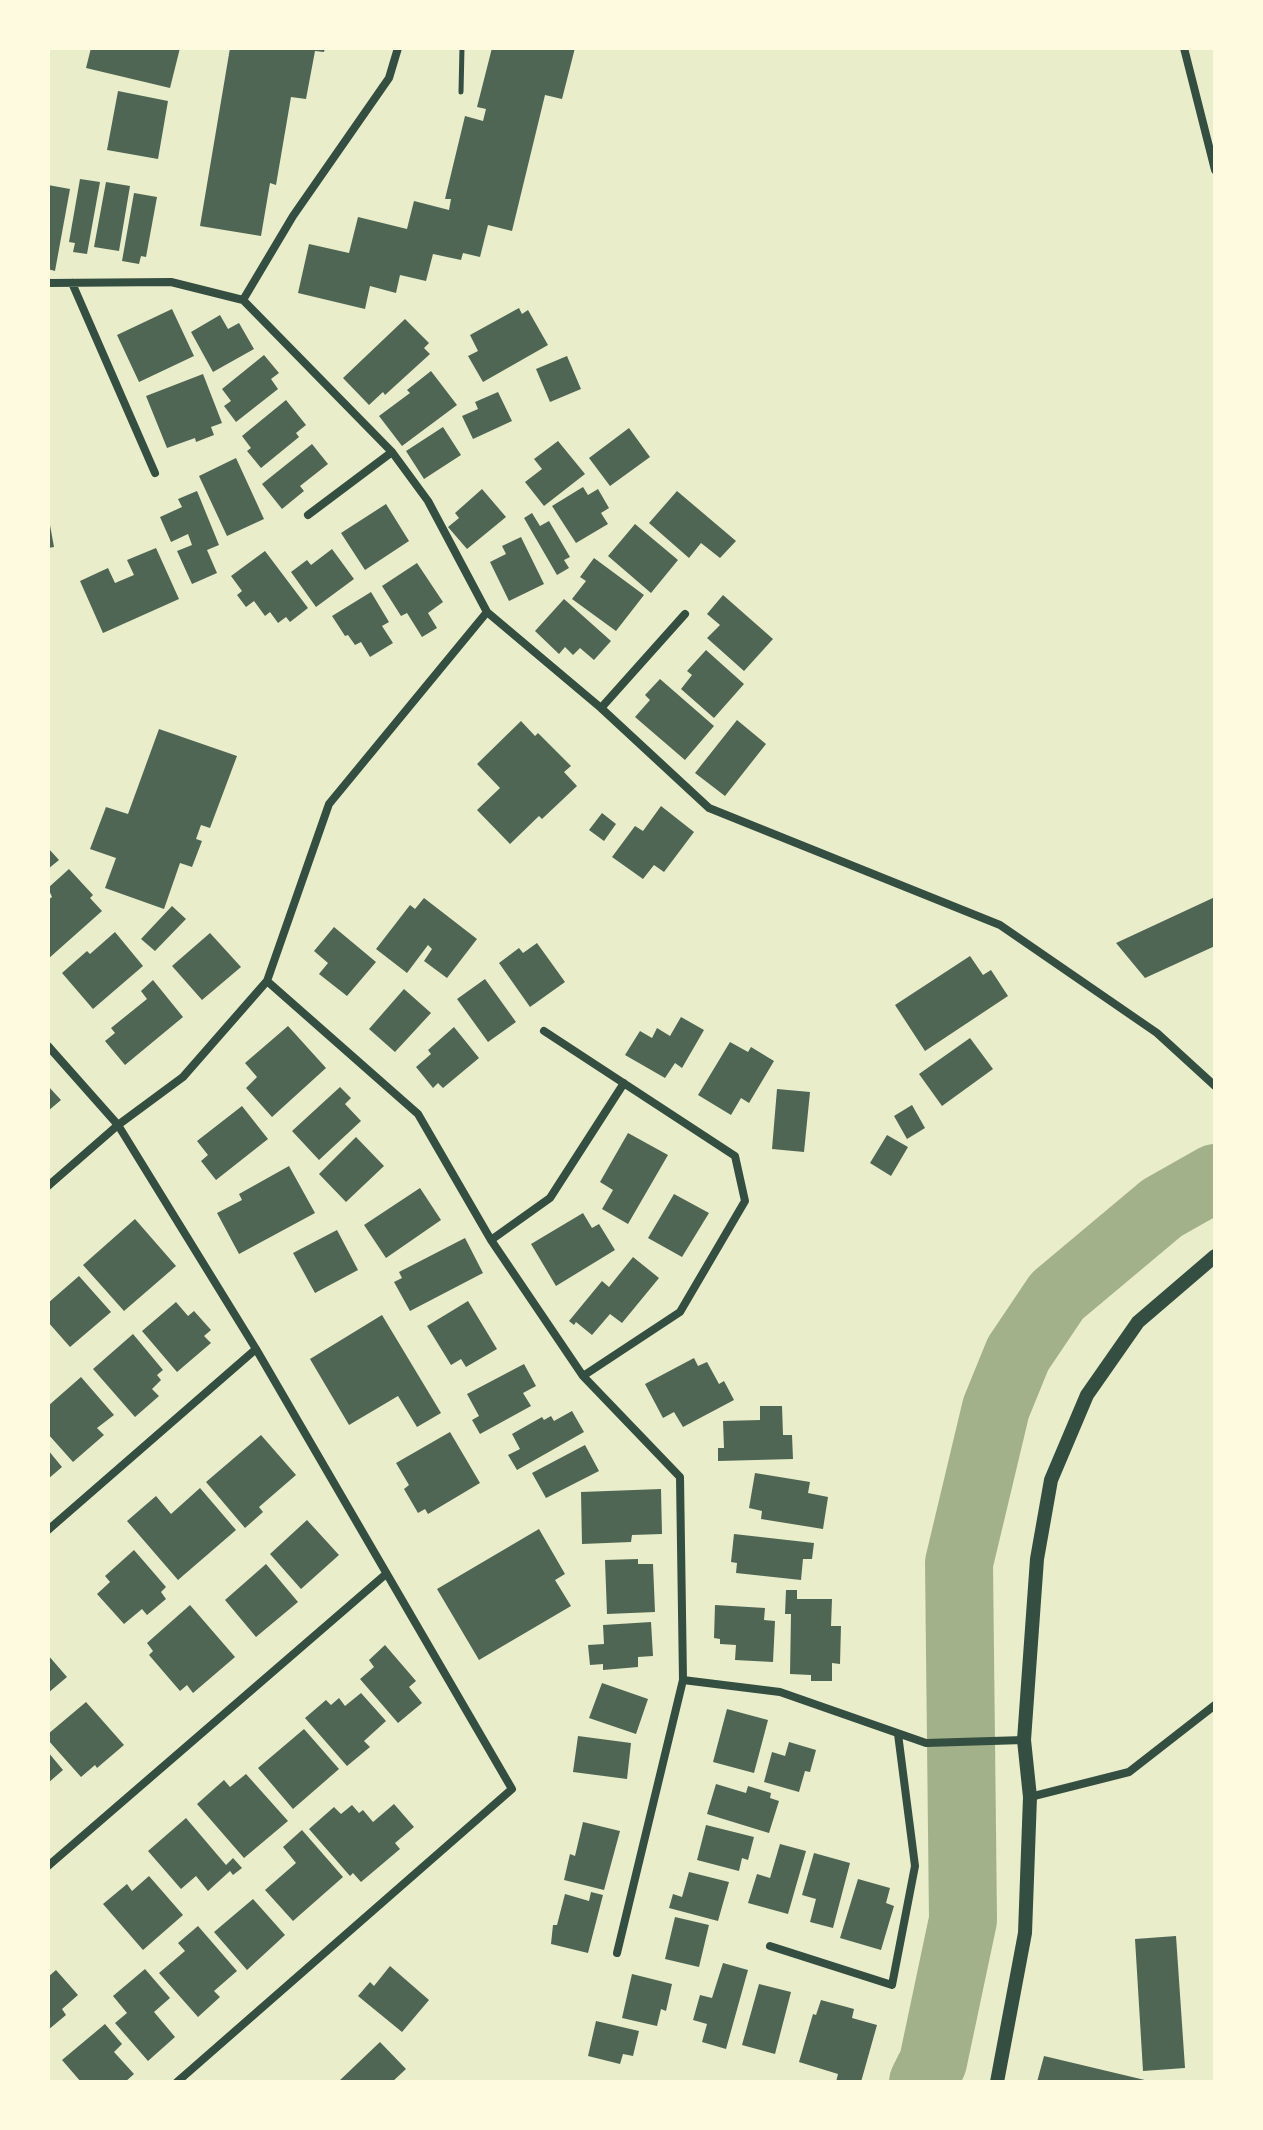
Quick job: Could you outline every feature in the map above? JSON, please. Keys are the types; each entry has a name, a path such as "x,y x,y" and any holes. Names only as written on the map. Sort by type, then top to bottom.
{"street":[{"path":"243,300 293,216 389,78 398,48"},
{"path":"1186,49 1215,170"},
{"path":"48,283 171,282 243,300 392,452 428,501 487,612 601,708 709,808 1000,925 1157,1033 1215,1086"},
{"path":"72,283 155,473"},
{"path":"308,515 392,452"},
{"path":"48,1186 118,1125 183,1077 267,981 329,804 487,612"},
{"path":"601,708 685,614"},
{"path":"267,981 418,1114 491,1240 583,1376 680,1477 683,1680 617,1953"},
{"path":"544,1031 735,1156 745,1201 680,1312 583,1376"},
{"path":"48,1046 118,1125 256,1349 512,1789 177,2082"},
{"path":"491,1240 550,1198 624,1083"},
{"path":"997,2082 1025,1933 1030,1797 1024,1740 1037,1559 1051,1480 1087,1395 1138,1322 1215,1256"},
{"path":"48,1530 256,1349"},
{"path":"48,1866 386,1574"},
{"path":"683,1680 780,1692 926,1743 1024,1740"},
{"path":"1030,1797 1129,1772 1215,1705"},
{"path":"770,1946 892,1985 915,1866 898,1734"}],"path":[{"path":"461,92 462,48"}],"building":[{"path":"91,48 180,48 170,88 86,68"},
{"path":"230,48 325,48 324,52 315,51 306,99 291,97 276,185 270,183 261,236 200,226"},
{"path":"492,48 575,48 562,99 545,95 512,231 488,225 480,257 463,253 461,260 433,254 426,281 400,275 396,293 370,286 365,309 298,293 309,244 349,253 358,217 407,229 414,201 449,210 451,199 445,199 465,116 483,121 486,109 477,107"},
{"path":"118,91 168,101 158,159 107,150"},
{"path":"80,179 100,182 87,254 73,252 75,243 69,242"},
{"path":"106,182 130,186 119,251 94,247"},
{"path":"48,185 70,189 55,271 48,269"},
{"path":"134,193 157,197 146,257 141,256 139,264 122,261"},
{"path":"519,308 522,314 528,310 548,345 483,382 468,356 478,351 470,335"},
{"path":"172,309 194,356 139,382 117,335"},
{"path":"220,315 228,329 239,323 254,349 213,372 191,332"},
{"path":"405,319 429,343 424,348 430,354 385,395 383,392 369,405 343,378"},
{"path":"264,355 279,373 271,379 278,389 236,422 224,406 231,401 222,389"},
{"path":"567,356 581,389 550,402 536,369"},
{"path":"431,371 457,405 402,446 379,416 410,393 407,390"},
{"path":"203,374 222,423 211,427 214,435 167,448 146,396"},
{"path":"498,392 512,421 473,439 462,416 478,409 475,402"},
{"path":"286,400 306,425 296,433 299,437 261,468 247,451 251,448 242,436"},
{"path":"443,427 461,455 424,479 406,451"},
{"path":"629,428 650,457 610,486 589,458"},
{"path":"558,441 585,474 544,506 525,482 542,469 534,459"},
{"path":"312,444 328,464 300,486 304,491 282,509 262,484"},
{"path":"236,458 264,519 227,536 199,476"},
{"path":"583,487 588,495 598,489 609,508 601,513 608,524 576,543 552,506"},
{"path":"482,489 506,517 467,549 448,527 459,518 455,513"},
{"path":"197,491 219,545 207,550 217,573 192,584 177,551 192,545 188,534 171,542 160,517 182,507 178,499"},
{"path":"677,491 736,541 720,558 701,543 689,558 649,523"},
{"path":"386,504 409,541 365,570 341,533"},
{"path":"532,513 540,526 549,521 570,557 564,560 569,568 557,575 524,518"},
{"path":"48,514 54,547 48,548"},
{"path":"635,524 678,560 651,593 608,556"},
{"path":"521,537 544,584 509,601 490,562 506,554 502,546"},
{"path":"156,548 179,599 103,633 80,581 108,568 115,583 134,575 127,560"},
{"path":"332,549 354,579 316,607 291,572 307,560 311,565"},
{"path":"265,551 308,608 290,622 286,617 278,623 270,612 265,616 254,601 246,607 237,595 242,591 231,576"},
{"path":"594,558 644,595 616,631 572,599 586,581 580,577"},
{"path":"417,563 443,602 428,613 437,628 422,637 407,613 401,616 382,586"},
{"path":"371,592 389,622 382,626 393,643 370,657 361,642 355,645 348,635 345,636 332,616"},
{"path":"723,595 773,639 744,671 707,638 720,625 707,614"},
{"path":"564,599 611,641 594,660 580,648 573,655 565,647 559,654 535,631"},
{"path":"706,650 744,684 714,718 681,689 692,675 687,671"},
{"path":"660,679 714,726 685,760 635,717 650,700 645,695"},
{"path":"737,720 766,744 725,796 695,773"},
{"path":"521,721 535,736 538,733 571,766 564,772 577,786 510,844 477,810 500,788 477,764"},
{"path":"159,729 237,756 210,828 201,825 196,839 202,841 192,867 180,863 164,909 105,888 116,858 90,849 106,807 128,814"},
{"path":"661,806 694,832 664,872 654,865 643,879 612,857 635,826 643,831"},
{"path":"602,813 616,824 604,841 589,830"},
{"path":"48,848 59,860 48,869"},
{"path":"69,869 93,895 90,898 102,911 48,959 48,900 52,897 48,888"},
{"path":"1215,897 1215,946 1145,978 1116,943"},
{"path":"424,898 477,939 447,978 424,961 432,949 428,945 407,973 376,949 410,905 415,909"},
{"path":"172,906 186,919 155,951 141,939"},
{"path":"334,927 376,962 347,996 319,974 328,963 314,951"},
{"path":"115,932 143,966 93,1009 62,973"},
{"path":"210,933 241,967 202,1000 172,966"},
{"path":"537,943 565,982 530,1007 499,963 519,948 523,953"},
{"path":"970,956 983,975 991,970 1008,996 925,1051 895,1005"},
{"path":"485,979 516,1022 488,1042 457,999"},
{"path":"153,980 183,1017 125,1065 105,1041 115,1033 111,1028 147,999 141,991"},
{"path":"404,989 431,1013 395,1052 369,1029"},
{"path":"681,1017 704,1030 682,1068 675,1063 665,1078 625,1055 640,1031 652,1038 657,1028 670,1036"},
{"path":"288,1026 326,1068 272,1117 246,1088 257,1077 245,1063"},
{"path":"454,1027 479,1058 443,1088 438,1083 433,1088 416,1067 431,1054 428,1050"},
{"path":"970,1038 993,1069 942,1106 919,1074"},
{"path":"730,1042 748,1052 751,1047 774,1061 749,1103 741,1098 731,1115 698,1095"},
{"path":"48,1086 61,1100 48,1111"},
{"path":"340,1087 351,1098 345,1104 361,1121 319,1160 292,1131"},
{"path":"777,1089 810,1092 804,1152 772,1149"},
{"path":"912,1105 925,1128 907,1139 894,1116"},
{"path":"242,1106 268,1139 216,1180 201,1161 208,1155 197,1141"},
{"path":"628,1133 668,1155 628,1224 602,1209 613,1190 600,1182"},
{"path":"887,1135 908,1147 891,1176 870,1163"},
{"path":"356,1137 384,1166 346,1202 319,1174"},
{"path":"289,1166 315,1213 239,1254 217,1213 242,1200 239,1194"},
{"path":"420,1188 441,1220 386,1258 364,1225"},
{"path":"674,1194 709,1213 682,1257 648,1238"},
{"path":"583,1213 592,1228 599,1224 615,1250 556,1286 531,1244"},
{"path":"135,1219 176,1266 124,1311 83,1265"},
{"path":"337,1230 358,1270 315,1293 293,1253"},
{"path":"465,1238 483,1273 410,1311 394,1282 402,1278 399,1272"},
{"path":"633,1257 659,1278 622,1323 610,1314 592,1335 576,1322 574,1325 569,1321 602,1281 609,1287"},
{"path":"79,1276 111,1312 70,1347 48,1322 48,1303"},
{"path":"468,1301 497,1349 466,1367 461,1359 451,1365 427,1326"},
{"path":"176,1302 188,1316 194,1311 211,1330 204,1336 211,1343 177,1372 142,1331"},
{"path":"382,1315 441,1413 417,1427 398,1396 349,1425 310,1359"},
{"path":"133,1334 163,1370 157,1375 161,1380 152,1389 159,1396 135,1417 93,1369"},
{"path":"694,1358 698,1366 707,1362 719,1384 724,1381 734,1400 683,1427 674,1412 663,1418 645,1384"},
{"path":"524,1364 536,1386 523,1393 531,1406 480,1434 472,1420 479,1416 467,1394"},
{"path":"81,1377 114,1415 97,1428 104,1435 73,1462 48,1434 48,1406"},
{"path":"760,1406 782,1406 783,1435 792,1435 793,1459 718,1461 718,1448 724,1448 723,1421 760,1420"},
{"path":"572,1411 584,1432 517,1470 508,1455 520,1449 512,1434 542,1417 544,1420 551,1416 554,1421"},
{"path":"450,1432 480,1483 428,1514 425,1509 418,1513 404,1489 409,1485 396,1463"},
{"path":"261,1435 296,1475 259,1507 263,1512 245,1528 206,1482"},
{"path":"585,1445 599,1471 546,1498 532,1473"},
{"path":"48,1450 62,1467 48,1479"},
{"path":"755,1473 810,1482 808,1493 828,1497 823,1529 761,1519 762,1511 749,1508"},
{"path":"200,1488 236,1530 178,1580 127,1521 156,1496 171,1514"},
{"path":"661,1489 662,1534 632,1535 631,1542 582,1544 581,1492"},
{"path":"307,1520 339,1555 301,1589 270,1554"},
{"path":"539,1529 565,1574 555,1580 571,1606 479,1660 437,1589"},
{"path":"734,1534 814,1543 812,1559 803,1559 801,1580 736,1573 737,1563 731,1562"},
{"path":"134,1550 166,1587 161,1592 166,1599 147,1615 142,1609 124,1624 97,1594 110,1582 105,1576"},
{"path":"638,1559 638,1564 653,1564 655,1612 607,1614 605,1560"},
{"path":"266,1564 298,1602 256,1637 225,1600"},
{"path":"786,1590 797,1590 797,1599 832,1599 831,1626 841,1626 840,1664 832,1663 832,1681 811,1681 811,1675 790,1674 791,1614 785,1614"},
{"path":"190,1605 235,1657 193,1693 187,1685 180,1691 149,1655 153,1651 147,1643"},
{"path":"715,1605 765,1608 764,1620 775,1621 773,1662 735,1660 736,1645 720,1644 720,1639 714,1638"},
{"path":"651,1622 653,1656 638,1657 638,1667 603,1670 603,1664 590,1665 588,1645 604,1644 603,1625"},
{"path":"385,1645 416,1681 409,1687 422,1703 398,1723 360,1679 374,1667 369,1660"},
{"path":"48,1655 67,1677 48,1693"},
{"path":"602,1683 648,1699 636,1734 589,1718"},
{"path":"361,1693 386,1721 364,1741 370,1747 347,1766 305,1718 326,1700 331,1705 339,1698 345,1706"},
{"path":"86,1702 124,1745 81,1777 48,1740 48,1734"},
{"path":"727,1709 768,1720 754,1773 713,1762"},
{"path":"304,1729 339,1769 293,1809 258,1768"},
{"path":"578,1736 631,1743 627,1779 573,1772"},
{"path":"789,1742 816,1750 810,1772 805,1771 799,1792 764,1782 772,1752 785,1756"},
{"path":"48,1752 63,1770 48,1783"},
{"path":"246,1774 288,1821 244,1858 197,1804 224,1780 230,1787"},
{"path":"716,1784 746,1793 748,1786 771,1793 770,1798 779,1801 769,1833 707,1814"},
{"path":"394,1804 414,1827 395,1843 400,1849 361,1882 353,1873 350,1876 309,1829 334,1807 341,1814 352,1805 359,1813 363,1810 373,1822"},
{"path":"186,1818 226,1865 233,1858 242,1868 233,1875 230,1871 208,1891 196,1876 181,1889 148,1851"},
{"path":"583,1822 620,1831 604,1890 564,1880 570,1854 575,1856"},
{"path":"706,1825 754,1837 748,1860 742,1858 739,1871 697,1860"},
{"path":"302,1830 343,1877 293,1921 265,1890 296,1863 283,1847"},
{"path":"780,1844 806,1851 788,1914 748,1903 757,1874 770,1878"},
{"path":"814,1853 850,1863 833,1928 810,1922 816,1899 802,1895"},
{"path":"689,1872 729,1882 718,1921 669,1908 673,1894 682,1897"},
{"path":"149,1876 183,1915 143,1950 103,1904 127,1884 132,1891"},
{"path":"858,1879 890,1888 886,1903 894,1906 881,1950 840,1938"},
{"path":"591,1892 603,1895 588,1953 551,1944 553,1925 557,1925 565,1894 589,1901"},
{"path":"253,1899 285,1935 247,1970 214,1932"},
{"path":"675,1917 709,1925 699,1967 665,1959"},
{"path":"198,1926 237,1971 214,1991 220,1997 198,2017 159,1973 185,1951 178,1943"},
{"path":"1176,1936 1185,2068 1143,2071 1135,1939"},
{"path":"723,1963 748,1970 726,2049 702,2042 707,2024 693,2020 700,1995 712,1998"},
{"path":"390,1966 429,2000 402,2032 358,1996 370,1982 374,1986"},
{"path":"145,1969 170,1998 154,2012 175,2037 148,2061 115,2023 127,2013 113,1996"},
{"path":"56,1970 78,1995 62,2009 66,2015 48,2030 48,1977"},
{"path":"632,1974 672,1984 666,2011 661,2009 657,2026 622,2018"},
{"path":"759,1984 791,1992 775,2054 742,2045"},
{"path":"821,2000 854,2009 852,2018 877,2025 861,2082 836,2082 838,2074 799,2062 813,2014 816,2015"},
{"path":"596,2021 639,2031 633,2056 623,2054 620,2064 588,2056"},
{"path":"105,2024 122,2044 114,2052 134,2074 125,2082 81,2082 62,2060"},
{"path":"380,2042 406,2069 392,2082 338,2082"},
{"path":"1044,2056 1149,2081 1149,2082 1037,2082"}],"waterway":[{"path":"923,2082 933,2062 963,1920 959,1563 996,1408 1018,1354 1057,1296 1162,1208 1215,1178"}]}
